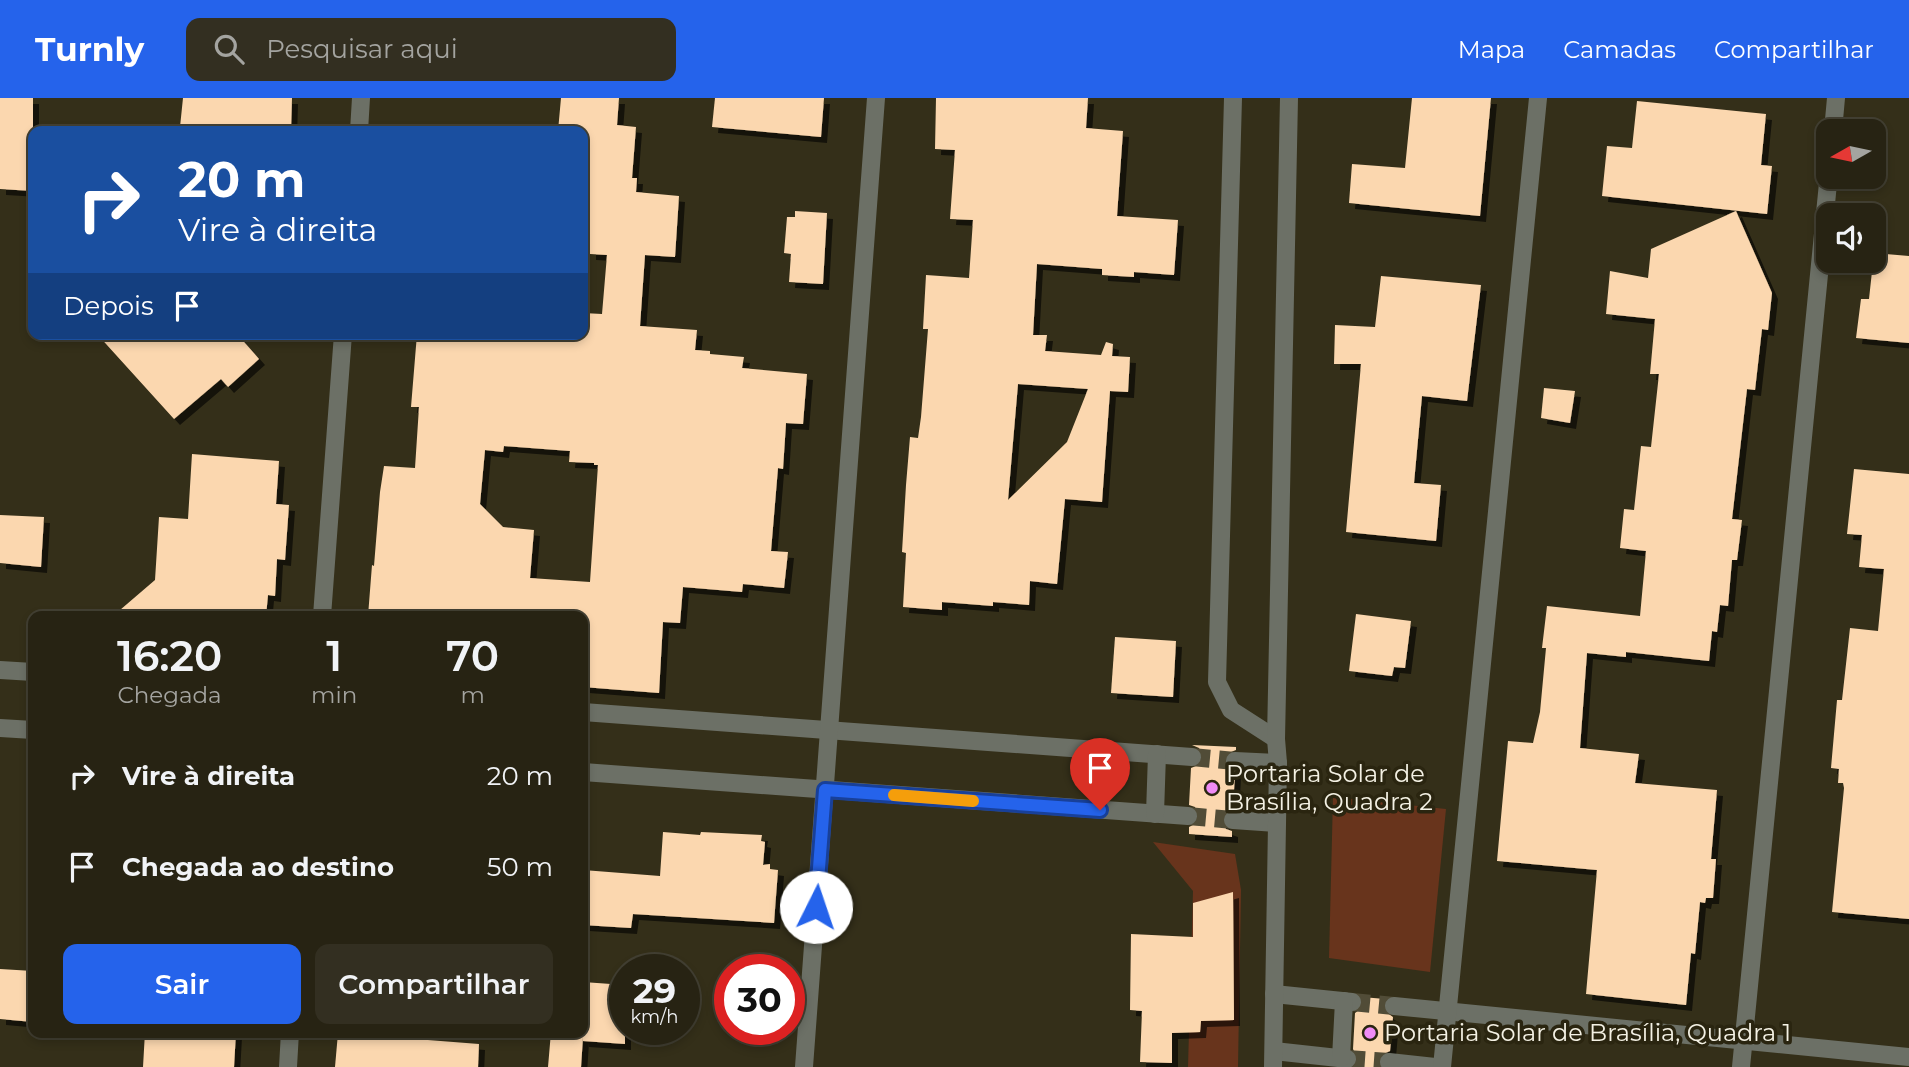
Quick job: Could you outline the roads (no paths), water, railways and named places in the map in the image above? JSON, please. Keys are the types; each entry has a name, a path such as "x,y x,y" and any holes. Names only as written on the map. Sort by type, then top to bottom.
{"street":[{"path":"359,126 362,98"},
{"path":"804,1067 876,98"},
{"path":"1233,98 1217,681 1231,710 1276,739"},
{"path":"1274,994 1348,1002 1344,1058 1273,1059 1274,994 1278,763 1276,739 1289,98"},
{"path":"1442,1067 1538,98"},
{"path":"1834,119 1836,98"},
{"path":"1741,1067 1827,189"},
{"path":"322,611 343,340"},
{"path":"0,670 28,672"},
{"path":"588,712 1192,757"},
{"path":"0,728 28,730"},
{"path":"1155,814 1157,754"},
{"path":"1235,761 1278,763"},
{"path":"588,772 1188,816"},
{"path":"1233,820 1277,823"},
{"path":"1394,1006 1909,1057"},
{"path":"288,1067 290,1038"},
{"path":"1389,1062 1435,1067"}],"tunnel":[{"path":"1192,757 1235,761"},
{"path":"1188,816 1233,820"},
{"path":"1352,1002 1394,1006"},
{"path":"1347,1059 1389,1062"}],"place":[{"name":"Portaria Solar de Brasília, Quadra 2","path":"1212,788"},
{"name":"Portaria Solar de Brasília, Quadra 1","path":"1370,1033"}]}
